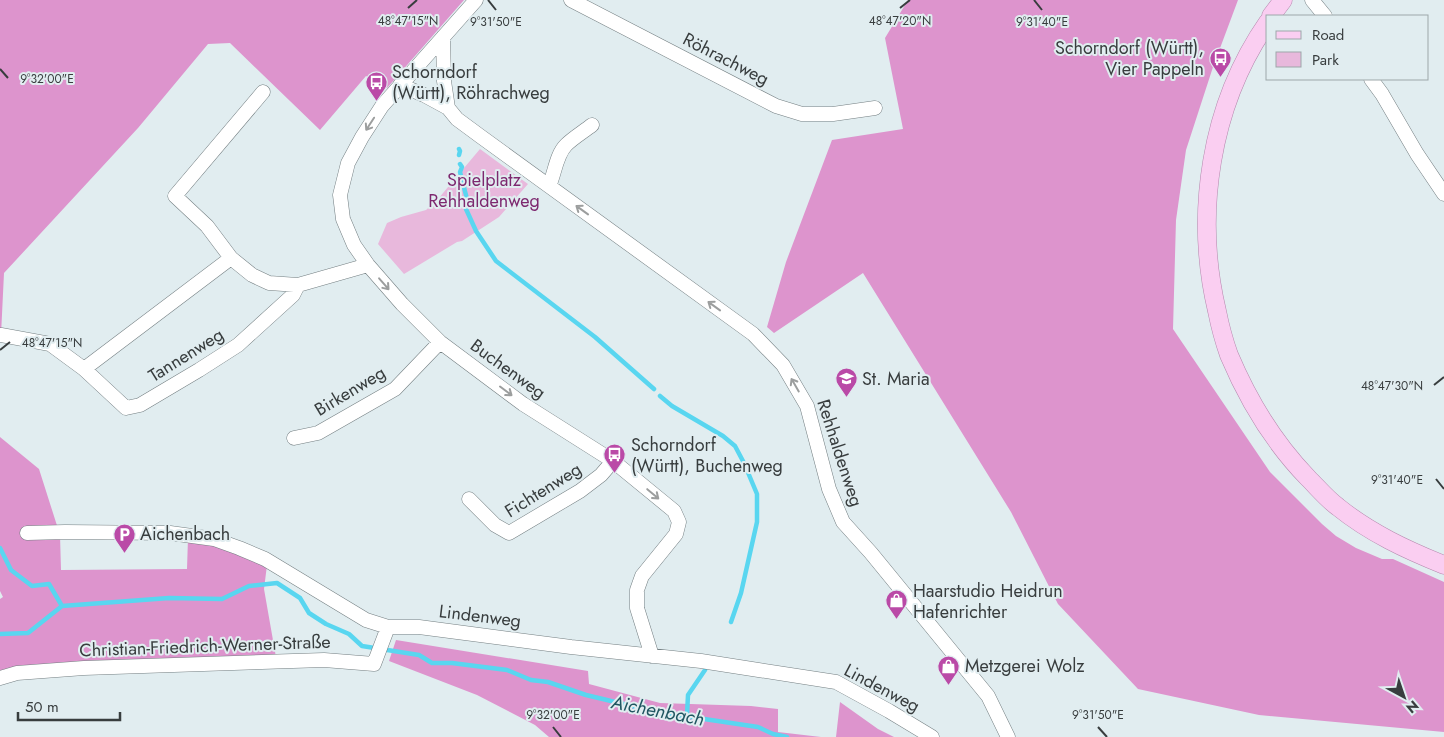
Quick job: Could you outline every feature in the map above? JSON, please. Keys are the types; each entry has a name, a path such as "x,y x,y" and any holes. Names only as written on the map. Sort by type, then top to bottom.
{"main road":[{"path":"1273,15 1283,0"},
{"path":"1266,25 1235,80 1219,128 1208,190 1206,238 1211,286 1229,354 1248,395 1266,426 1290,459 1316,486 1338,507 1365,526 1391,542 1444,565"}],"street":[{"name":"Buchenweg","path":"476,0 382,106 355,150 348,163 340,195 342,219 354,244 368,265 402,304 440,342 523,404 613,461 674,511 679,522 676,534 642,576 637,590 636,608 652,656"},
{"name":"Röhrachweg","path":"571,0 776,106 802,114 833,114 874,108"},
{"path":"1312,0 1324,15"},
{"path":"443,37 444,81 448,108"},
{"path":"1372,80 1444,194"},
{"name":"Rehhaldenweg","path":"400,86 424,95 448,108 457,119 753,334 783,365 807,406 829,489 843,522 871,553 988,696 1002,735"},
{"path":"264,92 175,196 206,226 231,258 252,275 269,283 298,285 368,265"},
{"path":"549,186 554,176 558,158 565,146 592,126"},
{"path":"84,369 231,258"},
{"name":"Tannenweg","path":"1,335 50,344 84,369 126,408 140,404 200,370 238,345 294,295 298,285"},
{"name":"Birkenweg","path":"294,438 318,433 395,389 440,342"},
{"name":"Fichtenweg","path":"469,499 495,525 509,533 580,491 601,475 613,461"},
{"name":"Lindenweg","path":"27,533 170,533 214,540 239,548 265,560 366,620 388,627 419,627 752,668 836,682 889,710 932,737"},
{"name":"Christian-Friedrich-Werner-Straße","path":"0,678 17,673 84,668 324,660 374,664 388,627"}],"green space":[{"name":"Spielplatz Rehhaldenweg","path":"480,149 528,184 499,217 462,241 457,242 404,274 378,244 387,223 426,210 438,199"}],"shaded area":[{"path":"0,0 464,0 387,88 366,76 320,130 230,43 208,44 138,128 4,273 0,338"},
{"path":"908,0 1238,0 1213,67 1186,150 1176,220 1173,329 1270,472 1322,524 1336,536 1356,548 1382,559 1393,559 1444,582 1444,732 1259,715 1138,689 1058,604 1011,512 863,273 774,333 767,327 786,262 832,140 903,129 885,38"},
{"path":"0,437 39,469 60,535 61,570 187,569 188,538 214,543 267,565 264,589 277,663 0,679 0,599 3,597 0,591"},
{"path":"396,640 588,671 589,684 660,703 751,706 778,709 778,732 821,737 549,737 535,725 477,695 389,661"},
{"path":"840,702 878,729 894,737 836,737"}],"waterway":[{"path":"459,149 459,155"},
{"path":"460,164 462,167 460,172 467,199 466,209 476,231 496,261 595,337 654,389"},
{"path":"660,396 672,406 723,436 735,446 757,494 757,522 741,593 731,622"},
{"path":"0,548 11,570 32,586 49,584 62,606"},
{"name":"Aichenbach","path":"0,634 28,633 62,606 169,598 222,599 249,586 277,583 300,598 309,613 326,624 349,634 362,646 419,655 432,663 452,663 507,670 531,680 548,682 586,695 657,712 758,727 773,734 787,737"},
{"path":"687,715 688,695 705,670"}],"place":[{"name":"Schorndorf (Württ), Vier Pappeln","path":"1220,77"},
{"name":"Schorndorf (Württ), Röhrachweg","path":"376,101"},
{"name":"St. Maria","path":"846,398"},
{"name":"Schorndorf (Württ), Buchenweg","path":"615,474"},
{"name":"Aichenbach","path":"124,553"},
{"name":"Haarstudio Heidrun Hafenrichter","path":"897,620"},
{"name":"Metzgerei Wolz","path":"949,685"}]}
